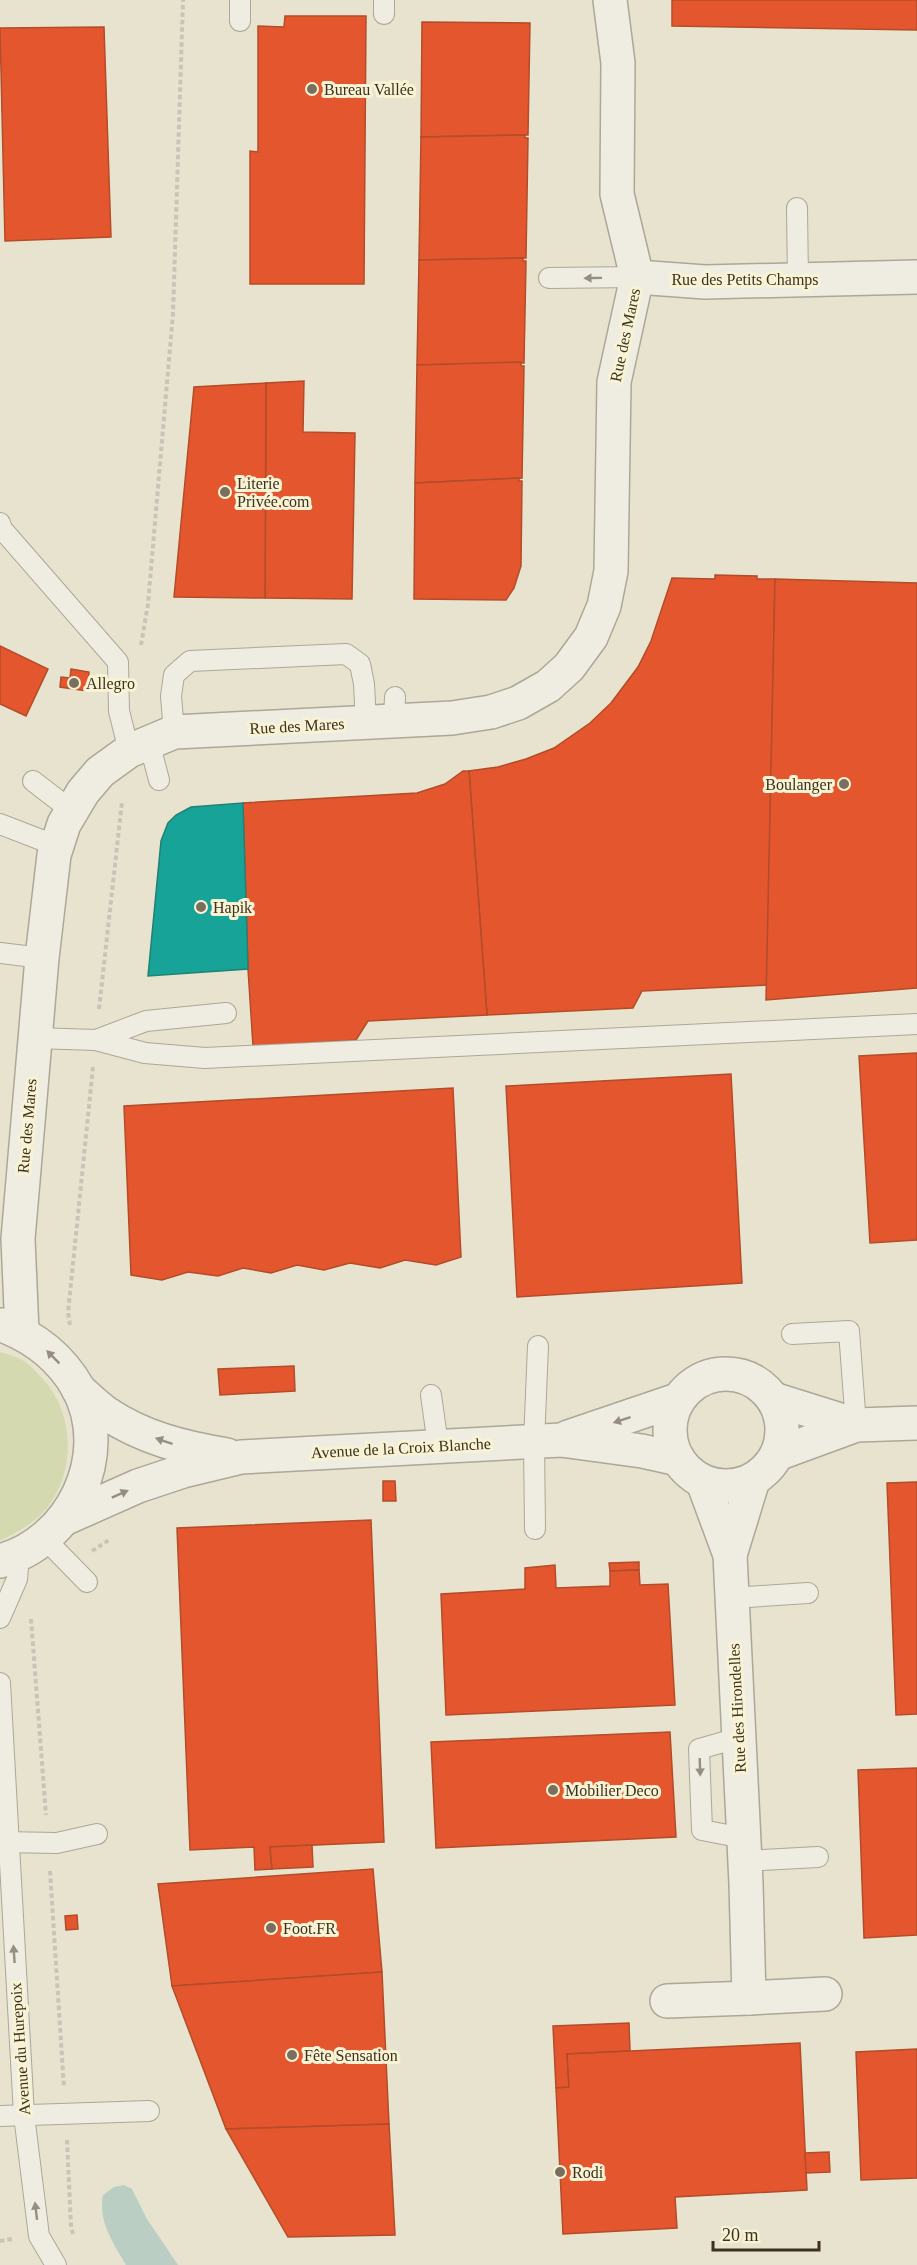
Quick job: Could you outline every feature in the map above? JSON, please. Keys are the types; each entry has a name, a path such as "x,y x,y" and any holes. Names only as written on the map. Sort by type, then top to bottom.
{"street":[{"path":"610,0 618,63 617,194 637,277"},
{"name":"Rue des Petits Champs","path":"637,277 705,282 917,277"},
{"name":"Rue des Mares","path":"11,1328 18,1239 10,1201 35,1038 54,855 64,824 83,792 100,772 151,742 385,714 457,728 491,712 518,703 548,686 568,667 591,637 604,606 611,571 614,382 637,277"},
{"name":"Rue des Mares","path":"0,1293 4,1287 18,1239"},
{"path":"11,1328 55,1356 78,1389 89,1421 90,1455 82,1488 33,1543"},
{"path":"714,1374 736,1374 757,1383 773,1399 781,1416 782,1436 777,1454 767,1469 753,1480 728,1487 703,1482 689,1474 678,1459 670,1441 670,1420 677,1400 693,1384 714,1374"},
{"name":"Avenue de la Croix Blanche","path":"78,1389 105,1413 144,1434 185,1448 241,1457"},
{"path":"773,1399 856,1425"},
{"name":"Avenue de la Croix Blanche","path":"548,1441 677,1400"},
{"path":"777,1454 856,1425 917,1423"},
{"name":"Avenue de la Croix Blanche","path":"33,1543 138,1486 183,1471 241,1457 548,1441 642,1451 678,1459"},
{"name":"Rue des Hirondelles","path":"730,1555 753,1480"},
{"name":"Rue des Hirondelles","path":"703,1482 730,1555 749,1998"},
{"path":"667,2001 825,1994"}],"lane":[{"path":"240,0 240,21"},
{"path":"797,208 798,280"},
{"path":"549,278 637,277"},
{"path":"0,523 2,529 118,662 119,711 151,742 159,780"},
{"path":"151,742 171,696 174,675 190,661 346,654 360,664 364,684 385,714"},
{"path":"33,782 72,811"},
{"path":"0,824 57,846"},
{"path":"0,953 42,958"},
{"path":"96,1040 146,1021 226,1013"},
{"path":"35,1038 96,1040 145,1053 205,1058 917,1024"},
{"path":"792,1334 849,1331 856,1425"},
{"path":"535,1529 548,1441 538,1346"},
{"path":"431,1395 438,1445"},
{"path":"0,1618 33,1543 70,1566 87,1582"},
{"path":"732,1598 808,1593"},
{"name":"Avenue du Hurepoix","path":"0,1683 4,1842 24,2115 39,2236 56,2265"},
{"path":"4,1842 53,1843 97,1834"},
{"path":"744,1850 818,1857"},
{"path":"0,2116 148,2111"}],"path":[{"path":"140,656 148,604 173,314 183,0"},
{"path":"77,1331 70,1324 68,1313 96,1040 151,742"},
{"path":"70,1566 116,1535"},
{"path":"31,1617 53,1843 71,2227 74,2238"}],"green space":[{"path":"0,1352 17,1357 26,1363 50,1388 65,1419 68,1453 59,1487 46,1509 28,1525 0,1541"}],"shaded area":[{"path":"124,2185 132,2189 147,2219 178,2265 126,2265 108,2232 102,2205 103,2195 114,2187"}],"building: Shops":[{"path":"672,0 917,0 917,30 672,26"},
{"name":"Bureau Vallée","path":"285,16 366,16 364,284 250,284 250,151 258,152 258,26 284,27"},
{"path":"422,22 530,23 528,135 421,137"},
{"path":"104,27 111,237 5,241 0,28"},
{"path":"525,135 525,138 528,138 526,258 419,260 421,137"},
{"path":"523,258 523,261 526,261 524,363 417,365 419,260"},
{"path":"521,362 521,366 524,366 522,478 415,483 417,365"},
{"path":"304,381 303,432 355,433 352,599 265,598 266,383"},
{"name":"Literie Privée.com","path":"266,383 265,598 174,597 194,387"},
{"path":"519,478 519,481 522,481 521,566 514,588 506,600 414,599 415,483"},
{"path":"715,575 775,579 767,985 642,991 633,1008 487,1015 469,771 498,767 554,748 590,723 611,703 638,667 651,641 672,578 715,579"},
{"name":"Boulanger","path":"775,579 917,583 917,988 766,1000"},
{"path":"0,646 48,669 26,716 0,704"},
{"name":"Allegro","path":"71,669 89,672 87,691 60,687 61,677 70,678"},
{"path":"463,771 469,771 487,1015 368,1021 356,1040 253,1046 248,969 243,803 417,793 445,784"},
{"path":"917,1053 917,1240 870,1243 859,1056"},
{"path":"731,1074 742,1283 517,1297 506,1086"},
{"path":"453,1088 461,1257 436,1265 405,1260 380,1268 350,1263 324,1270 297,1265 271,1273 243,1268 218,1276 188,1272 162,1280 131,1275 124,1106"},
{"path":"294,1366 295,1391 220,1395 218,1369"},
{"path":"383,1481 395,1481 396,1501 383,1501"},
{"path":"917,1482 917,1714 896,1715 887,1483"},
{"path":"371,1520 384,1842 270,1847 272,1869 255,1870 254,1847 190,1850 177,1528"},
{"path":"639,1562 639,1570 610,1571 609,1563"},
{"path":"555,1565 556,1588 610,1586 610,1571 639,1570 640,1585 668,1584 675,1705 446,1715 441,1594 525,1589 525,1568"},
{"name":"Mobilier Deco","path":"670,1732 676,1837 436,1848 431,1742"},
{"path":"917,1768 917,1935 864,1938 858,1770"},
{"path":"312,1845 313,1867 272,1869 270,1847"},
{"name":"Foot.FR","path":"373,1869 382,1972 172,1986 158,1884"},
{"path":"77,1915 78,1929 66,1930 65,1916"},
{"name":"Fête Sensation","path":"382,1972 389,2124 226,2129 172,1986"},
{"path":"629,2023 630,2051 567,2054 569,2087 556,2088 553,2026"},
{"path":"800,2043 807,2190 675,2197 677,2228 563,2234 556,2088 569,2087 567,2054"},
{"path":"917,2049 917,2178 861,2180 856,2052"},
{"path":"389,2124 395,2235 288,2237 226,2129"},
{"path":"829,2152 830,2172 806,2173 805,2153"}],"building: Public":[{"name":"Hapik","path":"243,803 248,969 148,976 161,841 168,823 176,815 191,807"}],"place":[{"name":"Bureau Vallée","path":"312,89"},
{"name":"Literie Privée.com","path":"225,492"},
{"name":"Allegro","path":"74,683"},
{"name":"Boulanger","path":"844,784"},
{"name":"Hapik","path":"201,907"},
{"name":"Mobilier Deco","path":"553,1790"},
{"name":"Foot.FR","path":"271,1928"},
{"name":"Fête Sensation","path":"292,2055"},
{"name":"Rodi","path":"560,2172"}]}
